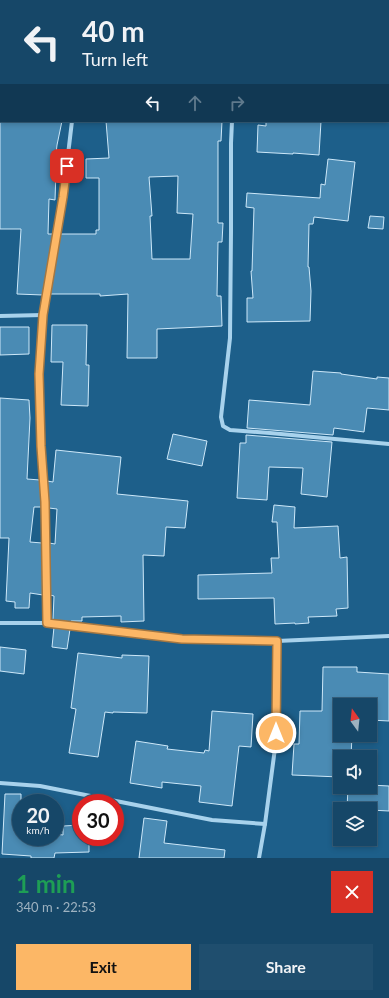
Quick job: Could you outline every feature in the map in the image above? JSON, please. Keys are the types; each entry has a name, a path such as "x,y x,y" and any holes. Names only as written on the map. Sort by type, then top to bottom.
{"street":[{"path":"47,623 45,502 41,446 39,374 43,315 63,197 72,122"},
{"path":"232,122 230,338 221,417 223,426 230,430 389,444"},
{"path":"0,316 43,315"},
{"path":"0,623 47,623 182,639 277,641 389,636"},
{"path":"259,858 265,824 276,733 277,641"},
{"path":"0,783 40,786 212,820 265,824"}],"building":[{"path":"0,122 62,122 54,171 56,171 55,200 49,199 48,234 53,234 43,295 17,294 21,229 0,229"},
{"path":"106,122 222,122 221,141 218,141 218,223 223,223 222,242 218,242 217,296 221,296 222,326 157,329 157,358 127,358 128,294 100,296 100,294 50,294 60,234 96,234 96,230 99,230 99,178 86,178 86,159 109,158","holes":["178,176 177,213 193,214 190,259 152,259 150,216 152,216 149,177"]},
{"path":"266,122 321,122 319,155 257,152 258,125 266,126"},
{"path":"328,159 355,162 348,221 314,217 313,224 309,224 308,267 311,291 310,321 247,322 247,298 253,298 251,271 254,208 246,207 247,193 320,198 321,184 325,185"},
{"path":"370,216 384,217 383,229 368,228"},
{"path":"52,325 87,325 86,365 89,365 88,406 61,405 63,362 51,362"},
{"path":"0,327 29,327 29,354 0,355"},
{"path":"313,371 341,373 377,379 377,377 389,378 389,410 367,408 364,432 334,428 333,435 247,428 249,400 310,405"},
{"path":"0,398 29,400 30,418 27,479 40,480 42,507 34,507 30,542 42,543 43,595 30,593 29,608 15,608 15,602 6,601 9,538 0,538"},
{"path":"173,434 207,441 202,466 167,459"},
{"path":"246,435 332,442 327,497 301,494 303,468 269,467 267,500 237,498 240,443 246,443"},
{"path":"56,450 121,457 117,494 188,501 185,528 166,527 164,556 143,555 144,621 121,622 121,616 82,617 82,621 71,622 53,620 54,596 50,595 49,543 55,544 57,509 49,508 47,481 53,482"},
{"path":"274,505 295,507 294,528 338,526 340,558 347,557 348,608 336,609 337,616 308,617 309,623 275,624 274,598 198,599 198,575 272,573 271,558 279,558 277,522 272,522"},
{"path":"54,627 70,629 67,649 52,647"},
{"path":"0,647 26,650 24,674 0,671"},
{"path":"78,653 122,658 122,655 149,656 147,713 105,712 98,757 69,753 76,709 71,708"},
{"path":"323,667 357,667 357,672 389,674 389,721 377,720 377,698 333,698 333,742 352,742 351,750 333,750 333,777 292,775 294,744 299,744 300,711 322,711"},
{"path":"212,711 253,714 251,747 239,746 232,806 199,802 201,786 162,782 162,788 130,783 136,741 168,746 167,749 204,753 205,750 209,751"},
{"path":"377,785 389,786 389,811 377,810 377,802 347,802 348,794 377,794"},
{"path":"5,794 12,794 12,846 64,846 64,826 72,826 72,846 89,846 89,852 55,853 54,858 31,858 31,856 2,854"},
{"path":"144,818 167,821 164,843 225,850 224,858 139,858"}],"route":[{"path":"67,166 43,315 39,374 41,446 45,502 47,623 182,639 277,641 276,733"}]}
